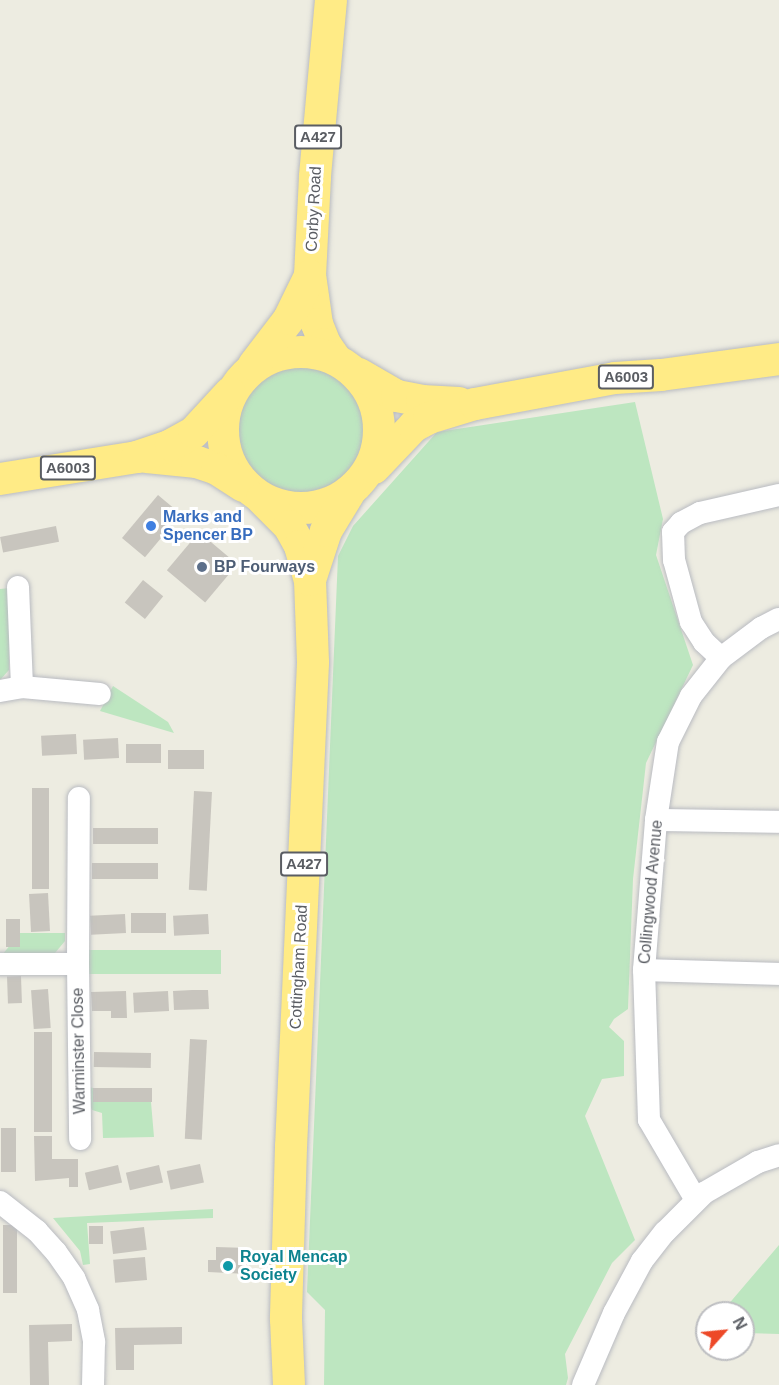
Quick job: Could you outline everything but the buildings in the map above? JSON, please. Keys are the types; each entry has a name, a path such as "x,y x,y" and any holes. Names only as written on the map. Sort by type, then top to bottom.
{"highway":[{"name":"Corby Road","path":"331,0 315,177 310,275 317,324 325,344 343,364"},
{"name":"Corby Road","path":"245,376 289,320 310,275"},
{"path":"292,352 315,353 343,364 370,393 377,408 380,433 375,458 356,486 329,504 307,509 284,507 257,496 236,474 226,452 222,428 227,404 245,376 270,358 292,352"},
{"name":"A6003","path":"356,486 414,426 429,417 475,404 615,378 661,375 779,359"},
{"name":"A6003","path":"343,364 397,396 422,401 475,404"},
{"name":"A6003","path":"0,479 137,457 187,437 245,376"},
{"name":"A6003","path":"137,457 197,462 223,472 257,496"},
{"name":"Cottingham Road","path":"310,580 326,531 356,486"},
{"name":"Cottingham Road","path":"257,496 295,535 310,580 313,663 291,1147 286,1319 289,1385"},
{"name":"Cottingham Road","path":"274,1385 286,1319"}],"street":[{"path":"721,658 704,642 691,622 674,560 673,532 681,523 700,513 779,495"},
{"path":"18,586 22,687"},
{"name":"Collingwood Avenue","path":"696,1200 649,1120 644,970 656,820 668,742 690,696 721,658 761,628 779,619"},
{"path":"0,691 22,687 100,694"},
{"name":"Warminster Close","path":"79,798 80,1139"},
{"path":"656,820 779,822"},
{"name":"Warminster Close","path":"0,964 78,964"},
{"path":"644,970 779,974"},
{"path":"583,1385 614,1313 642,1260 696,1200 758,1162 779,1155"},
{"path":"0,1202 37,1231 56,1252 74,1278 88,1310 94,1342 93,1385"}],"green space":[{"path":"302,363 328,368 350,382 364,404 369,430 364,456 350,478 328,492 302,497 276,492 254,478 240,456 235,430 240,404 254,382 276,368"},
{"path":"635,402 663,519 656,555 693,665 646,763 633,879 628,1009 614,1019 609,1027 624,1041 624,1076 602,1079 585,1116 635,1240 612,1263 565,1354 568,1378 566,1385 324,1385 325,1310 307,1292 338,556 353,526 437,432"},
{"path":"10,588 9,670 0,680 0,589"},
{"path":"113,686 168,722 174,733 100,711"},
{"path":"20,933 65,933 65,941 55,953 2,955"},
{"path":"89,950 221,950 221,974 89,974"},
{"path":"89,1087 93,1088 94,1102 151,1102 154,1137 103,1138 102,1113 92,1110 90,1106"},
{"path":"213,1209 213,1218 87,1223 90,1264 83,1265 80,1251 53,1218"},
{"path":"779,1245 779,1334 755,1333 755,1301 731,1301"}],"place":[{"name":"Marks and Spencer BP","path":"151,526"},
{"name":"BP Fourways","path":"202,567"},
{"name":"Royal Mencap Society","path":"228,1266"}]}
